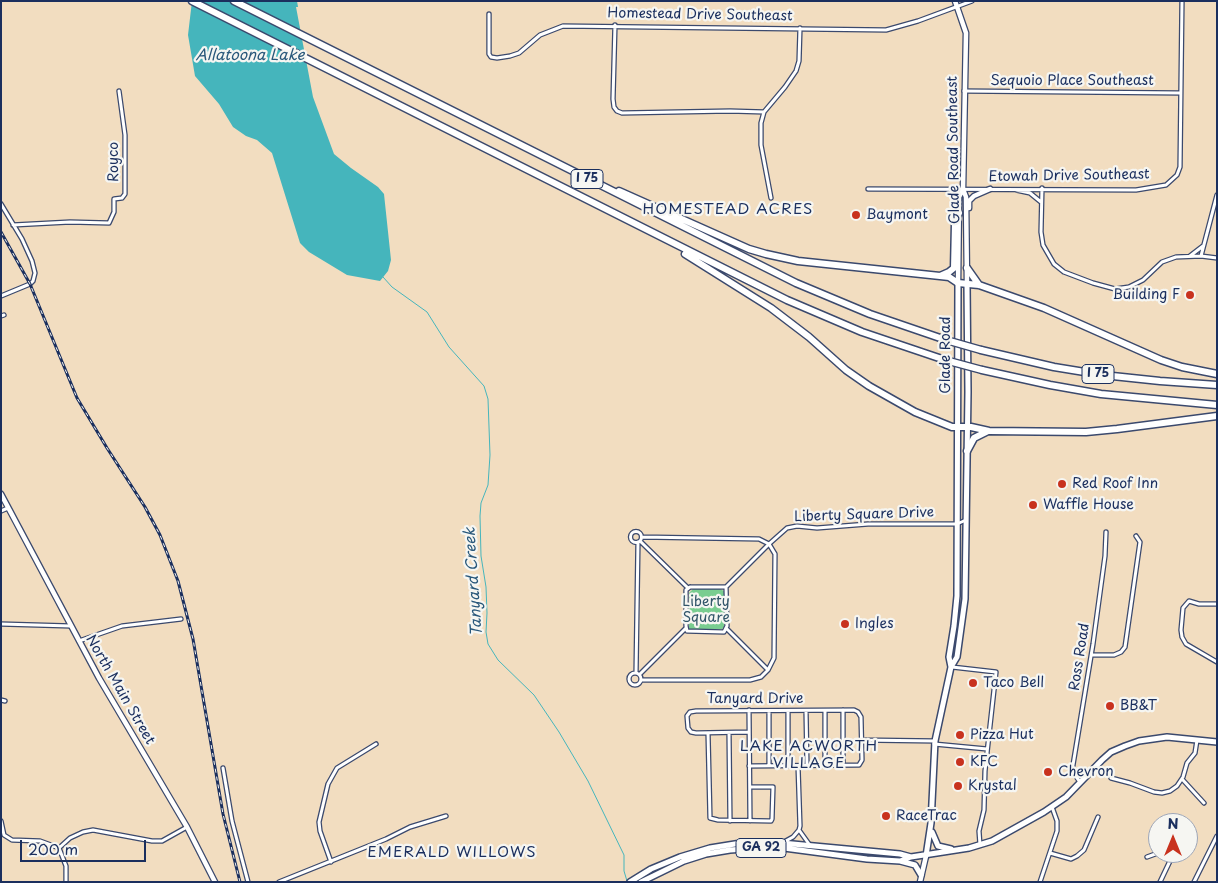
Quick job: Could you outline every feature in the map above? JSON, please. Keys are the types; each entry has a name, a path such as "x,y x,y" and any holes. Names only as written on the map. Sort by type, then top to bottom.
{"highway":[{"name":"I 75","path":"192,1 668,242 820,315 879,338 982,370 1101,394 1217,405"},
{"name":"I 75","path":"234,1 796,283 870,314 946,340 1054,367 1160,382 1217,385"},
{"path":"591,181 633,196 732,242 766,254 798,261 940,276 958,283 979,285 1044,308 1161,360 1217,374"},
{"path":"940,276 954,268 955,223 959,213"},
{"path":"668,242 771,308 857,379 915,412 952,427 968,427 989,431 1101,431 1217,416"},
{"path":"967,268 979,285"},
{"path":"967,451 974,438 989,431"}],"main road":[{"name":"Glade Road","path":"951,667 948,657 956,609 958,283"},
{"name":"Glade Road Southeast","path":"967,284 968,301"},
{"name":"Glade Road","path":"951,667 957,658 965,599 968,301"},
{"path":"926,856 931,826 934,743 951,667"},
{"name":"GA 92","path":"641,882 652,872 694,857 743,848 784,848 867,859 900,861 911,857 926,856 980,845 1018,828 1052,807 1066,796 1111,752 1124,746 1167,737 1217,742"},
{"path":"931,826 932,835 938,846 956,850"},
{"path":"630,882 680,857 710,848 740,843 782,843"},
{"name":"GA 92","path":"782,843 900,854 911,857"},
{"path":"900,861 915,865 921,875"}],"street":[{"name":"Glade Road Southeast","path":"955,1 966,33 963,189 966,197 967,284"},
{"name":"Homestead Drive Southeast","path":"489,14 490,54 491,57 497,58 519,52 540,35 563,26 614,25 886,30 918,21 972,1"},
{"name":"Etowah Drive Southeast","path":"868,190 1042,188 1136,190 1166,185 1177,175 1180,166 1182,1"},
{"path":"614,25 613,99 614,107 617,111 622,113 764,112"},
{"path":"771,198 761,145 761,123 764,112 796,71 799,61 800,28"},
{"name":"Royco","path":"13,225 70,222 109,223 114,212 114,199 122,198 125,194 125,135 119,91"},
{"name":"Sequoio Place Southeast","path":"964,91 1180,92"},
{"path":"1042,188 1041,232 1043,245 1054,264 1064,272 1093,283 1115,288 1129,286 1143,280 1162,262 1176,257 1201,256 1217,258"},
{"path":"958,283 959,197 963,189"},
{"path":"967,259 969,202 977,193 990,189"},
{"path":"1008,189 1030,193 1042,203"},
{"path":"1201,256 1217,195"},
{"path":"1,204 32,261 35,273 30,284 1,296"},
{"path":"1188,256 1204,246"},
{"name":"North Main Street","path":"1,494 79,641 187,828 214,882"},
{"path":"1,511 8,508"},
{"name":"Liberty Square Drive","path":"726,587 787,528 797,526 836,527 868,524 957,524 966,520"},
{"name":"Ross Road","path":"1080,782 1072,772 1092,655 1105,556 1106,532"},
{"path":"1092,655 1114,655 1121,652 1125,647 1140,542 1136,536"},
{"path":"640,540 759,539 769,544 775,554 774,658 768,670 761,677 750,680 641,680"},
{"path":"640,540 688,588 726,587 727,628 768,670"},
{"path":"640,540 638,674 641,680"},
{"path":"641,680 637,685 633,684 630,682 630,676 638,674 686,628 688,588"},
{"path":"1217,604 1199,604 1190,601 1183,608 1181,633 1186,644 1217,662"},
{"path":"79,641 122,626 181,619"},
{"path":"1,624 71,626"},
{"path":"686,628 689,632 724,632 727,628"},
{"path":"951,667 996,672 984,810 979,831 980,845"},
{"path":"749,710 750,820"},
{"path":"843,710 843,766"},
{"name":"Tanyard Drive","path":"708,734 691,732 687,724 687,716 690,712 843,710 858,712 861,717 861,740"},
{"path":"769,711 769,766"},
{"path":"788,711 788,766"},
{"path":"806,711 807,766"},
{"path":"825,711 825,766"},
{"path":"749,732 708,734 710,818 718,820 771,821 773,788 750,787"},
{"path":"729,733 730,820"},
{"path":"750,766 858,765 862,760 861,740 934,743 988,749"},
{"path":"1110,778 1154,792 1162,793 1174,788 1182,779 1187,763 1195,752 1197,740"},
{"path":"331,862 320,831 319,822 328,784 337,768 376,744"},
{"path":"782,843 790,840 799,830 801,822 798,766"},
{"path":"223,768 232,821 248,882"},
{"path":"1182,779 1204,803"},
{"path":"1040,882 1057,826 1055,812 1052,807"},
{"path":"279,882 410,828 446,816"},
{"path":"1050,853 1071,859 1077,856 1084,850 1098,817"},
{"path":"1,821 4,835 12,840 40,841 59,848 66,866 66,882"},
{"path":"59,848 70,838 93,830 152,841 162,841 187,828"},
{"path":"799,830 811,846"},
{"path":"1194,882 1217,836"},
{"path":"920,882 926,856"},
{"path":"1160,882 1169,863"}],"green space":[{"name":"Liberty Square","path":"693,589 720,589 724,591 724,627 722,629 689,629 689,593"}],"water":[{"name":"Allatoona Lake","path":"192,1 297,1 298,7 296,7 313,97 334,154 378,187 384,194 391,260 388,271 380,281 347,275 309,252 300,243 272,153 257,140 246,136 233,127 219,104 195,76 188,35"}],"waterway":[{"name":"Tanyard Creek","path":"383,277 392,287 427,312 449,347 484,386 488,399 490,455 488,485 481,503 480,516 481,556 486,587 486,632 488,644 498,660 534,695 588,781 624,855 624,871 627,881"}],"railway":[{"path":"1,232 30,284 77,398 145,507 160,535 178,581 193,639 223,814 240,882"}],"place":[{"name":"Baymont","path":"856,215"},
{"name":"Building F","path":"1190,295"},
{"name":"Red Roof Inn","path":"1062,484"},
{"name":"Waffle House","path":"1033,505"},
{"name":"Ingles","path":"845,624"},
{"name":"Taco Bell","path":"973,683"},
{"name":"BB&T","path":"1110,706"},
{"name":"Pizza Hut","path":"960,735"},
{"name":"KFC","path":"960,762"},
{"name":"Chevron","path":"1048,772"},
{"name":"Krystal","path":"958,786"},
{"name":"RaceTrac","path":"886,816"}],"district":[{"name":"HOMESTEAD ACRES","path":"728,210"},
{"name":"LAKE ACWORTH VILLAGE","path":"809,756"},
{"name":"EMERALD WILLOWS","path":"452,853"}]}
